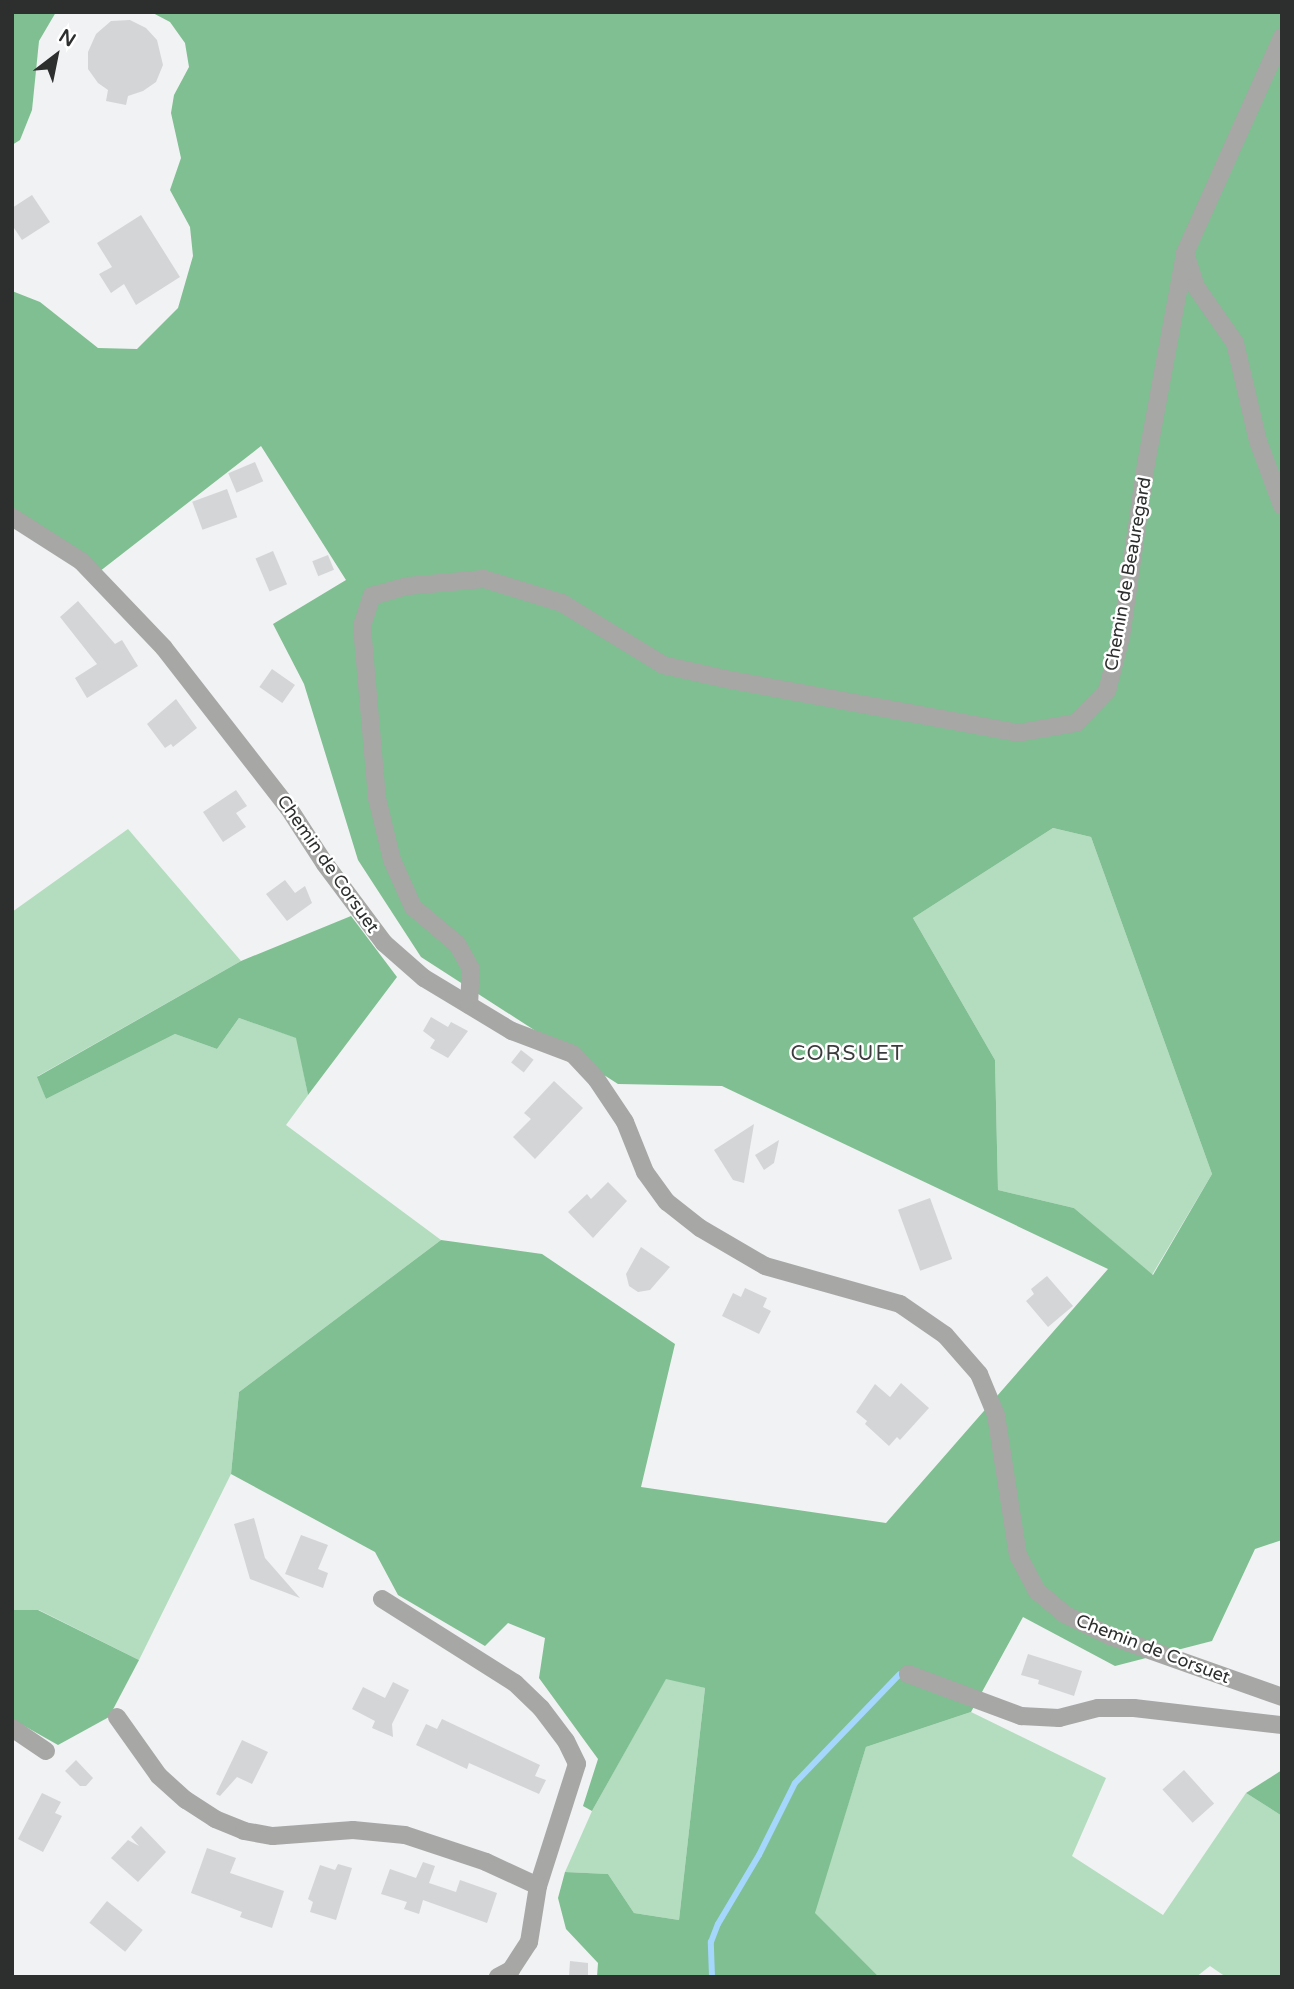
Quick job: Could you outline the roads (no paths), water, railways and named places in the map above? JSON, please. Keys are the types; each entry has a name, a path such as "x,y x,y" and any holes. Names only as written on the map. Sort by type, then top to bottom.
{"street":[{"name":"Chemin de Beauregard","path":"469,1004 471,969 457,944 413,907 392,860 377,799 362,626 372,596 408,586 484,579 562,603 663,665 725,680 1018,733 1076,723 1107,691 1121,637 1153,424 1185,253 1282,37"},
{"path":"1185,253 1196,287 1235,343 1258,441 1282,506"},
{"name":"Chemin de Corsuet","path":"12,517 81,561 123,602 208,702 288,807 325,864 384,943 424,978 512,1031 573,1054 597,1080 625,1122 645,1172 667,1202 700,1228 765,1266 900,1304 945,1335 979,1374 996,1415 1018,1556 1037,1591 1066,1615 1110,1636 1282,1697"},
{"path":"382,1599 515,1683 541,1708 566,1741 577,1764 538,1886 529,1942 511,1970 498,1977"},
{"path":"908,1674 1021,1716 1059,1718 1098,1708 1134,1707 1282,1725"},
{"path":"117,1717 159,1776 186,1800 215,1819 244,1831 273,1836 353,1830 405,1835 486,1862 538,1886"},
{"path":"12,1728 46,1751"}],"waterway":[{"path":"712,1977 711,1942 718,1924 759,1855 795,1783 900,1674"}],"district":[{"name":"CORSUET","path":"848,1054"}]}
